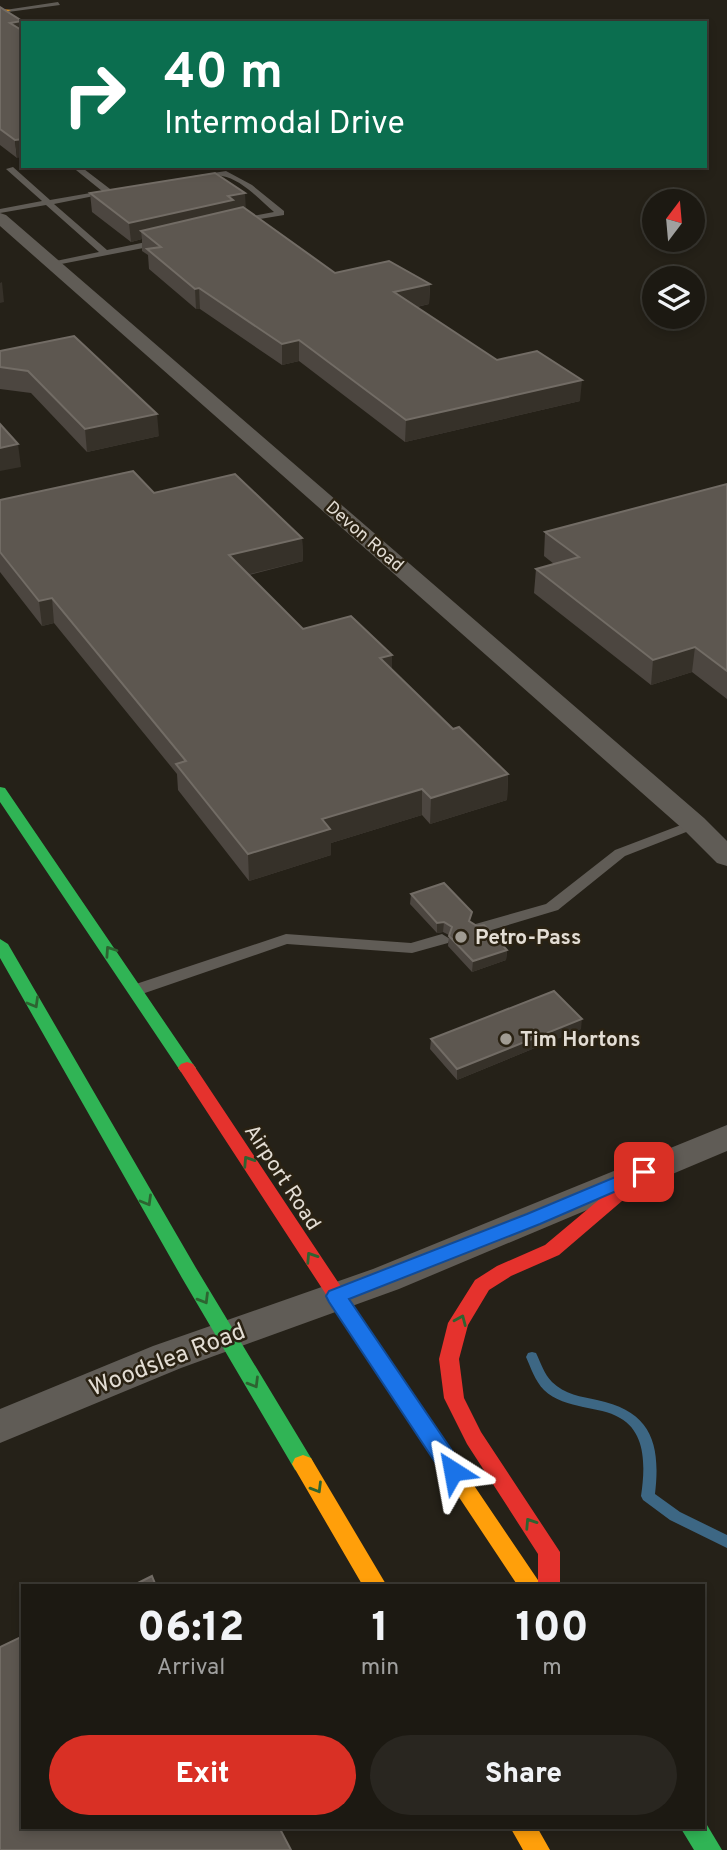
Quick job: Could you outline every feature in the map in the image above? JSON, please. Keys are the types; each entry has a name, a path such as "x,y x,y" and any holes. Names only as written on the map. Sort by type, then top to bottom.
{"main road":[{"name":"Airport Road","path":"0,791 136,990 336,1296 530,1584"},
{"path":"0,944 226,1336 375,1584"},
{"path":"549,1584 549,1552 474,1438 454,1398 449,1359 458,1323 482,1285 504,1271 552,1250 644,1172"},
{"path":"524,1829 537,1850"},
{"path":"694,1829 709,1850"}],"street":[{"name":"Devon Road","path":"0,218 694,824 727,858"},
{"name":"Woodslea Road","path":"0,1426 226,1336 534,1219 727,1137"}],"lane":[{"path":"4,10 58,4"},
{"path":"78,168 108,192"},
{"path":"10,169 106,254"},
{"path":"193,177 222,173 249,187 281,213 231,223"},
{"path":"0,211 120,190"},
{"path":"54,264 166,241"},
{"path":"478,929 552,907 620,853 694,824"},
{"path":"136,990 286,939 412,948 442,939"}],"building":[{"path":"0,7 22,21 10,23 21,30 21,139 15,140 0,129"},
{"path":"215,173 245,193 228,196 233,200 129,223 90,193"},
{"path":"243,207 335,273 389,261 430,284 394,292 497,360 537,351 582,380 406,420 299,340 282,344 199,288 195,289 147,249 161,247 141,231"},
{"path":"74,336 157,414 85,429 28,371 0,367 0,351"},
{"path":"0,424 18,444 0,448"},
{"path":"133,471 154,493 235,474 302,538 229,555 303,629 351,616 392,655 380,658 453,729 459,727 508,774 431,798 422,789 322,819 330,829 248,854 176,764 186,761 52,598 39,601 0,552 0,500"},
{"path":"727,484 727,671 695,647 653,660 536,569 579,557 545,532"},
{"path":"444,883 472,912 469,921 477,926 484,925 507,950 473,961 449,936 452,927 444,922 437,923 411,894"},
{"name":"Tim Hortons","path":"554,991 582,1019 457,1069 431,1039"},
{"path":"152,1576 155,1584 136,1584"},
{"path":"21,1637 21,1829 280,1829 291,1850 0,1850 0,1647"}],"waterway":[{"path":"532,1357 543,1380 562,1396 614,1409 636,1423 643,1433 649,1457 648,1496 675,1516 727,1542"}],"traffic: fast":[{"path":"0,791 187,1068"},
{"path":"0,944 189,1273 303,1464"},
{"path":"694,1829 709,1850"}],"traffic: slow":[{"path":"0,11 8,10"},
{"path":"420,1422 530,1584"},
{"path":"303,1464 375,1584"},
{"path":"524,1829 537,1850"}],"traffic: jam":[{"path":"187,1068 420,1422"},
{"path":"549,1584 549,1552 474,1438 454,1398 449,1359 458,1323 482,1285 504,1271 552,1250 644,1172"}],"place":[{"name":"Petro-Pass","path":"461,937"},
{"name":"Tim Hortons","path":"506,1039"}],"route":[{"path":"453,1471 336,1296 386,1279 644,1172"}]}
